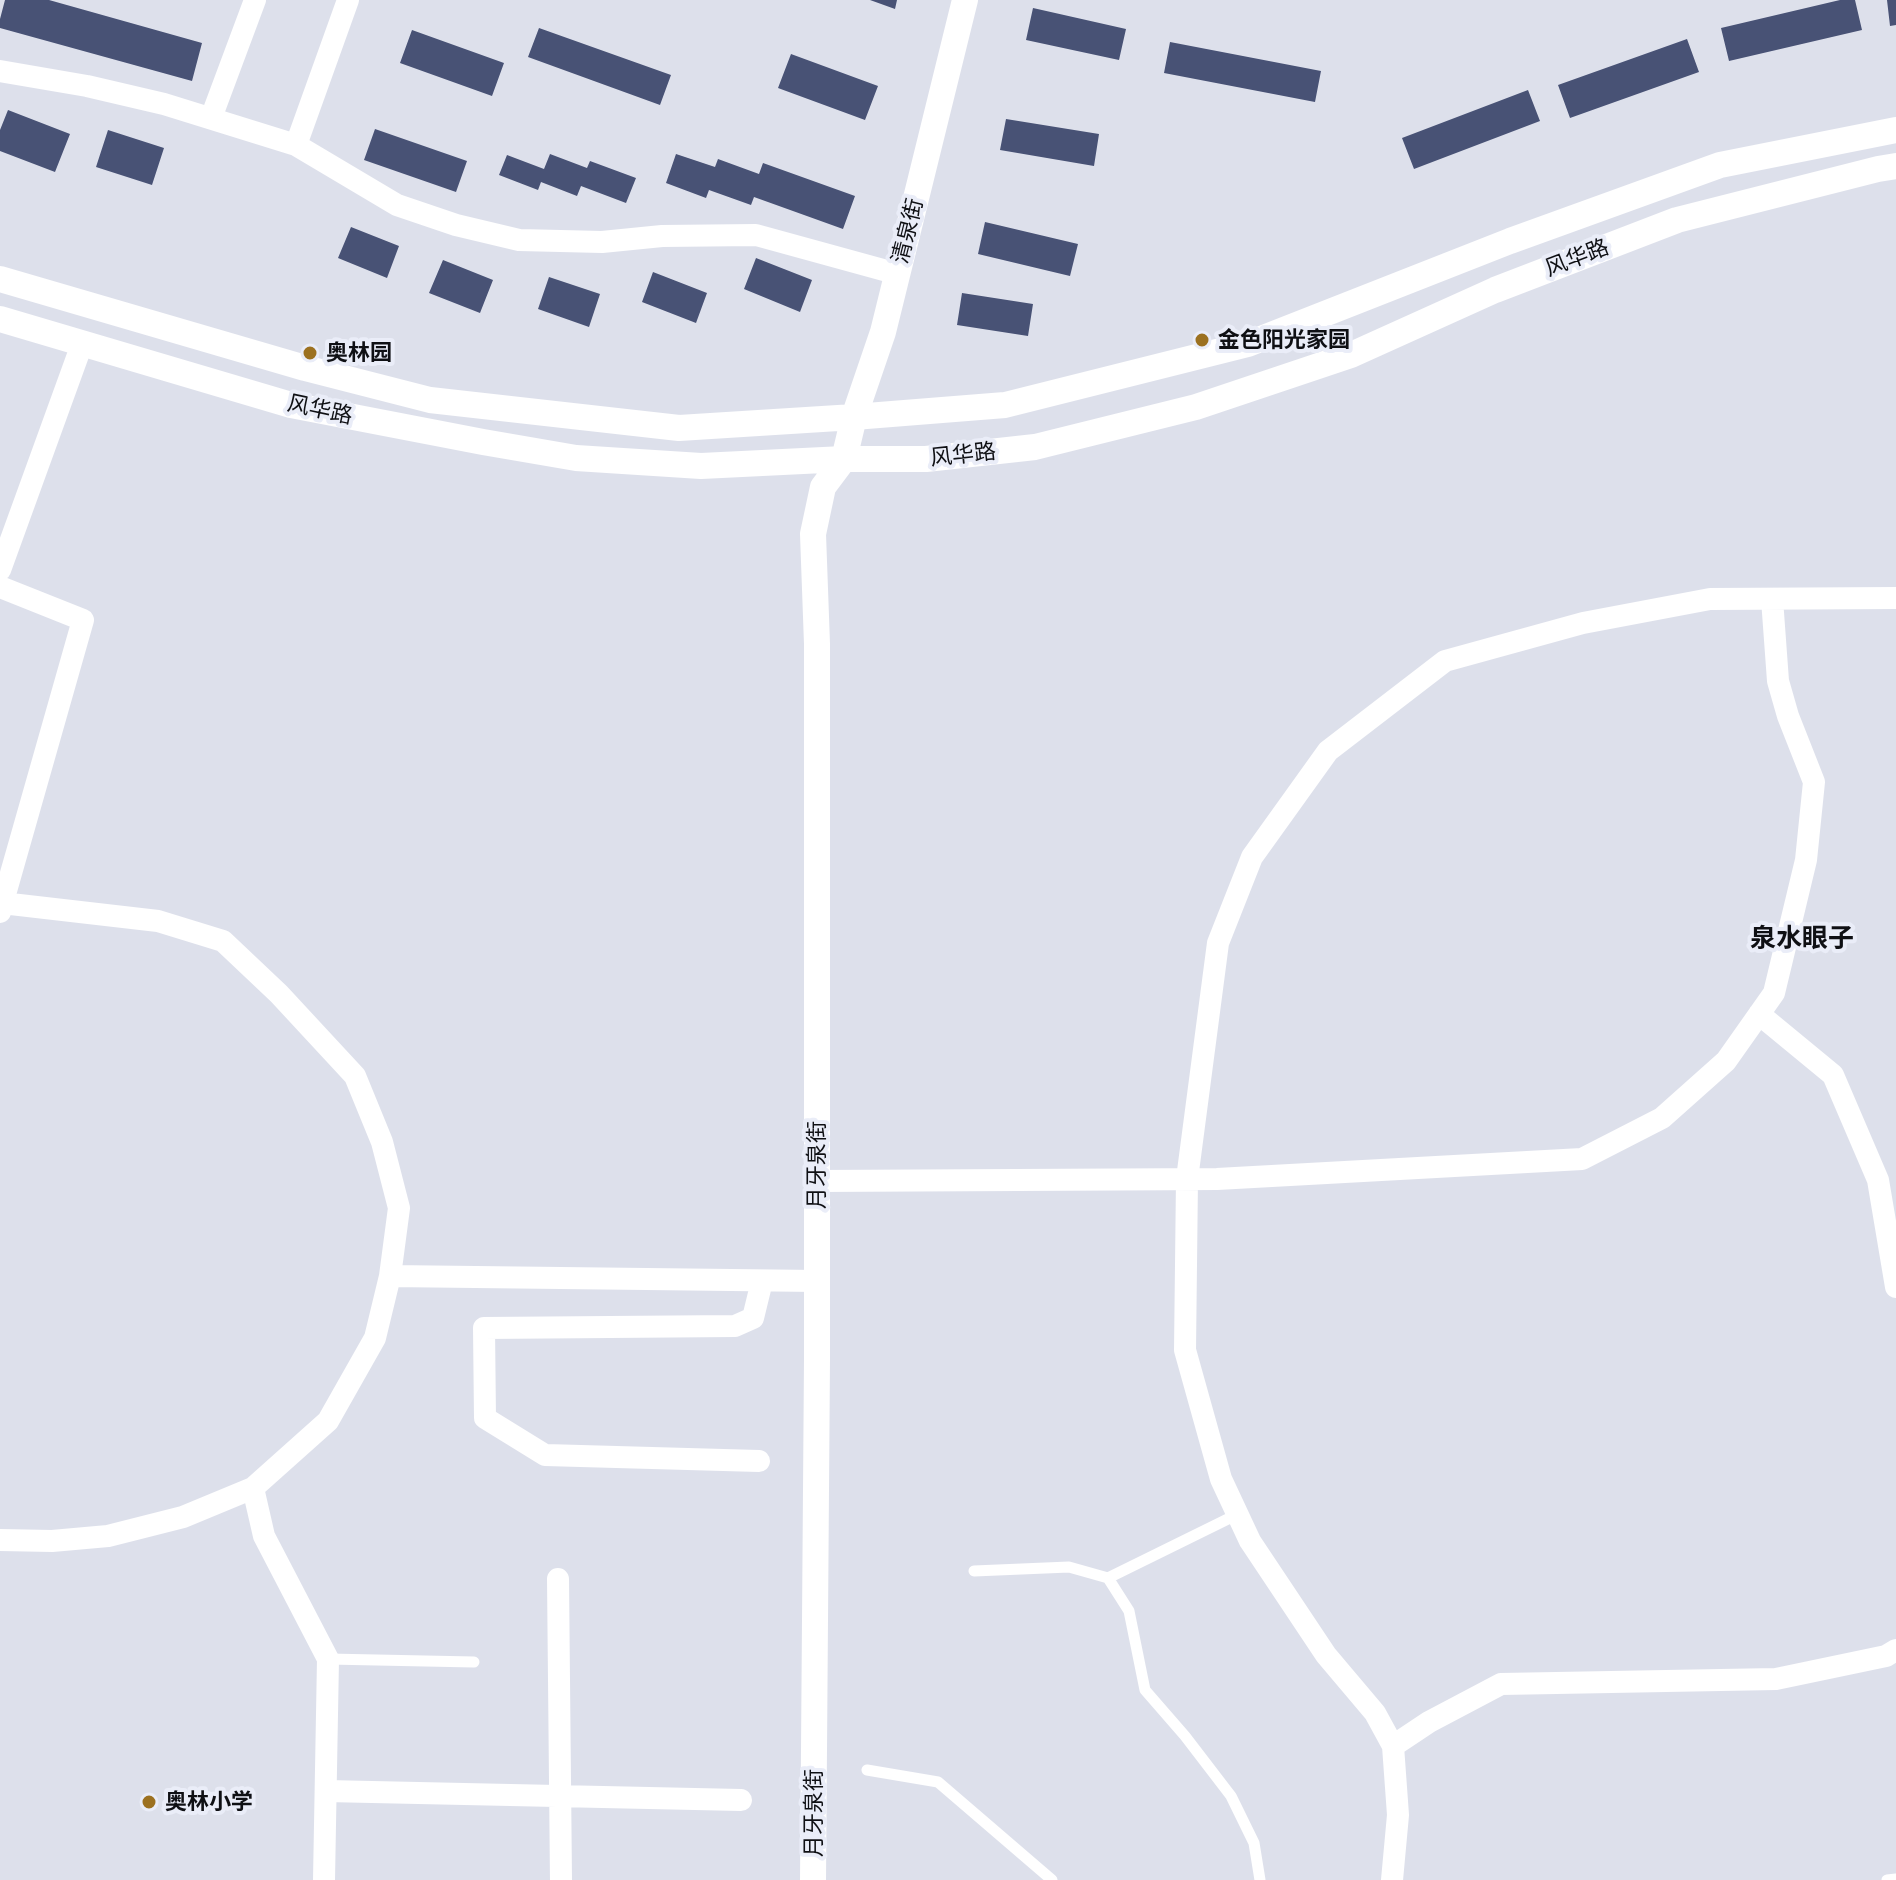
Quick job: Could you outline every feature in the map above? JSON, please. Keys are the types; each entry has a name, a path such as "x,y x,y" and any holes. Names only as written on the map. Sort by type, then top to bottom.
{"street":[{"path":"211,118 255,0"},
{"path":"296,145 348,0"},
{"name":"清泉街","path":"844,459 854,417 883,332 965,0"},
{"path":"0,71 87,86 211,118 296,145 397,205 456,225 519,240 602,242 662,236 756,235 898,274"},
{"path":"0,279 305,368 430,400 679,428 854,417 1005,405 1248,344 1510,241 1720,165 1896,130"},
{"name":"风华路","path":"0,319 291,405 576,458 701,466 844,459 926,459 1035,447 1196,407 1351,355 1495,290 1677,220 1896,166"},
{"path":"0,570 82,344"},
{"path":"576,458 589,438 579,416"},
{"name":"月牙泉街","path":"813,1880 817,644 813,534 823,487 844,459"},
{"path":"0,587 83,620 1,908 158,921 223,941 279,994 355,1076 382,1142 399,1208 390,1276 375,1338 328,1421 253,1488 183,1517 108,1536 52,1541 0,1540"},
{"path":"1392,1880 1398,1815 1393,1746 1375,1713 1326,1655 1250,1541 1221,1479 1185,1350 1187,1179 1218,943 1252,857 1328,751 1445,661 1583,623 1710,599 1896,598"},
{"path":"817,1181 1187,1179 1582,1159 1662,1118 1726,1061 1774,993 1806,860 1814,782 1778,681 1772,599"},
{"path":"1759,1014 1833,1075 1878,1180 1896,1287"},
{"path":"390,1276 817,1281"},
{"path":"759,1461 545,1455 485,1418 484,1328 735,1326 753,1318 762,1281"},
{"path":"253,1488 264,1536 328,1659 324,1880"},
{"path":"558,1579 561,1880"},
{"path":"1393,1746 1429,1722 1501,1684 1776,1679 1886,1656 1896,1650"},
{"path":"326,1791 741,1800"}],"lane":[{"path":"1108,1578 1238,1514"},
{"path":"974,1571 1069,1567 1108,1578 1129,1611 1145,1690 1231,1796 1254,1843 1260,1880"},
{"path":"328,1659 474,1662"},
{"path":"867,1770 938,1782 1052,1880"},
{"path":"1887,1880 1896,1879"}],"building":[{"path":"5,0 49,0 202,43 192,81 0,28"},
{"path":"870,0 897,0 895,9"},
{"path":"1840,0 1855,0 1862,30 1729,61 1721,28"},
{"path":"1887,0 1896,0 1896,25 1890,26"},
{"path":"1033,8 1126,29 1119,60 1026,40"},
{"path":"539,28 671,75 660,105 528,57"},
{"path":"412,30 504,63 492,96 400,63"},
{"path":"1687,39 1699,72 1570,118 1558,85"},
{"path":"1170,42 1321,71 1315,102 1164,73"},
{"path":"791,54 878,86 865,120 778,88"},
{"path":"1528,90 1540,121 1414,169 1402,138"},
{"path":"8,110 70,134 55,172 0,151 0,130"},
{"path":"1006,119 1099,134 1094,166 1000,150"},
{"path":"375,129 467,161 456,192 364,160"},
{"path":"108,130 164,148 152,185 96,167"},
{"path":"550,154 587,168 590,161 636,178 626,203 581,186 577,196 541,182 538,190 499,175 507,155 544,169"},
{"path":"676,154 715,167 718,159 759,174 763,163 855,196 843,229 754,197 751,205 709,190 706,198 666,183"},
{"path":"985,222 1078,244 1070,276 978,254"},
{"path":"351,227 399,246 387,278 338,258"},
{"path":"756,258 812,280 800,312 744,289"},
{"path":"443,260 493,280 480,313 429,293"},
{"path":"653,272 707,293 696,323 642,302"},
{"path":"549,277 600,294 589,327 538,309"},
{"path":"962,293 1033,304 1028,336 957,325"}],"place":[{"name":"金色阳光家园","path":"1202,340"},
{"name":"奥林园","path":"310,353"},
{"name":"奥林小学","path":"149,1802"}],"district":[{"name":"泉水眼子","path":"1802,939"}]}
